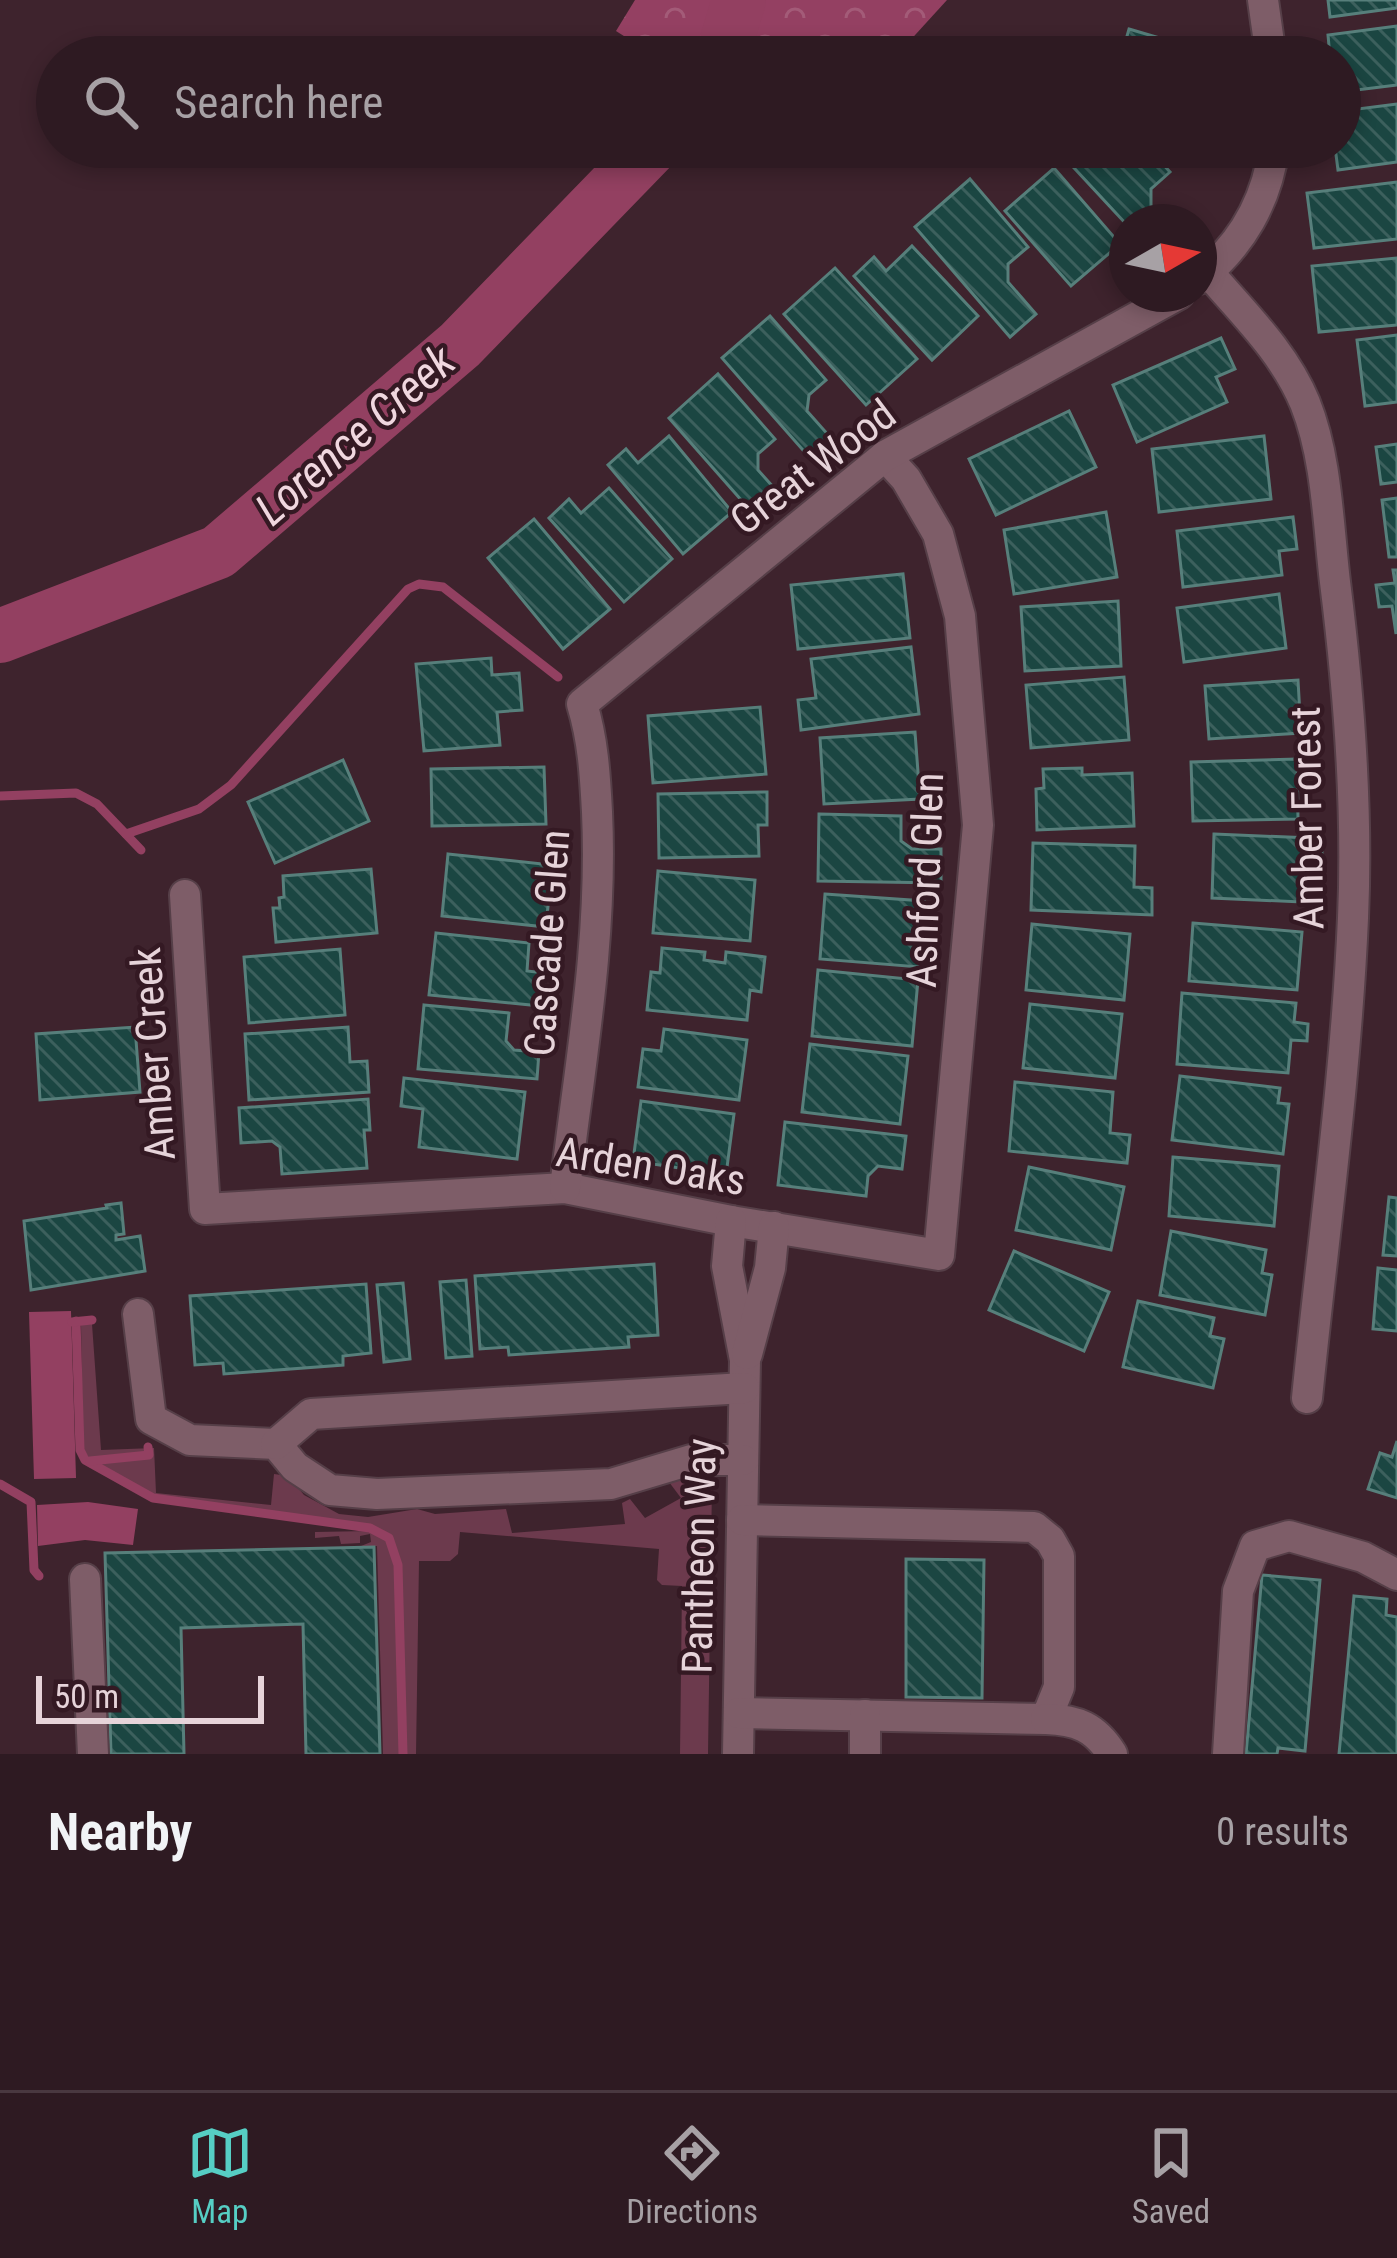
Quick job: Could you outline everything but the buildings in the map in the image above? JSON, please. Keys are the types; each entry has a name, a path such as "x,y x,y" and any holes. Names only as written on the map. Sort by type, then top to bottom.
{"street":[{"path":"1263,0 1268,36"},
{"path":"1217,262 1242,237 1270,168"},
{"name":"Amber Forest","path":"1217,290 1272,347 1307,407 1321,463 1347,674 1353,916 1307,1398"},
{"name":"Great Wood","path":"583,704 885,456 1146,312"},
{"name":"Ashford Glen","path":"885,456 906,478 938,534 960,616 978,825 939,1255"},
{"name":"Cascade Glen","path":"565,1188 589,1024 600,878 593,740 583,704"},
{"name":"Amber Creek","path":"185,895 205,1209"},
{"name":"Arden Oaks","path":"205,1209 565,1188 939,1255"},
{"name":"Pantheon Way","path":"731,1221 727,1266 745,1374 738,1754"},
{"name":"Pantheon Way","path":"745,1374 770,1268 774,1227"},
{"path":"138,1314 151,1419 190,1440 276,1444 311,1414 745,1374"},
{"path":"276,1444 295,1467 330,1490 377,1494 610,1484 691,1460 743,1460"},
{"path":"742,1520 1034,1527 1050,1540 1059,1556 1059,1688 1046,1719"},
{"path":"1228,1754 1238,1591 1255,1546 1289,1537 1363,1557 1397,1575"},
{"path":"85,1579 93,1754"},
{"path":"739,1713 1077,1720 1112,1754"},
{"path":"865,1715 865,1754"}],"shaded area":[{"path":"71,1311 76,1478 34,1479 29,1312"},
{"path":"92,1324 101,1450 154,1448 156,1493 271,1505 274,1474 288,1476 304,1495 339,1514 368,1517 417,1509 435,1514 506,1509 512,1533 625,1524 622,1503 630,1499 645,1518 681,1498 670,1476 702,1474 712,1485 708,1754 680,1754 682,1586 662,1585 657,1580 659,1549 460,1532 458,1554 450,1561 419,1561 416,1754 405,1754 400,1563 391,1539 370,1525 153,1495 90,1460 83,1449 81,1325"},
{"path":"88,1502 138,1509 133,1545 85,1540 38,1546 37,1505"},
{"path":"369,1531 386,1539 396,1567 401,1754 383,1754 377,1546 361,1546 371,1542 370,1534 360,1536 360,1543 341,1544 339,1536 315,1538 315,1532"}],"green space":[{"path":"635,0 947,0 914,36 624,36 616,31"}],"waterway":[{"name":"Lorence Creek","path":"728,36 739,0"},
{"name":"Lorence Creek","path":"0,636 218,552 460,345 632,168"},
{"path":"126,834 199,809 231,785 408,589 419,584 443,587 558,677"},
{"path":"0,796 76,793 97,804 141,850"},
{"path":"72,1322 92,1320"},
{"path":"76,1321 80,1450 85,1460 153,1498 370,1528 389,1538 398,1565 403,1754"},
{"path":"90,1461 149,1455 148,1447"},
{"path":"0,1484 31,1502 34,1570 39,1576"}]}
